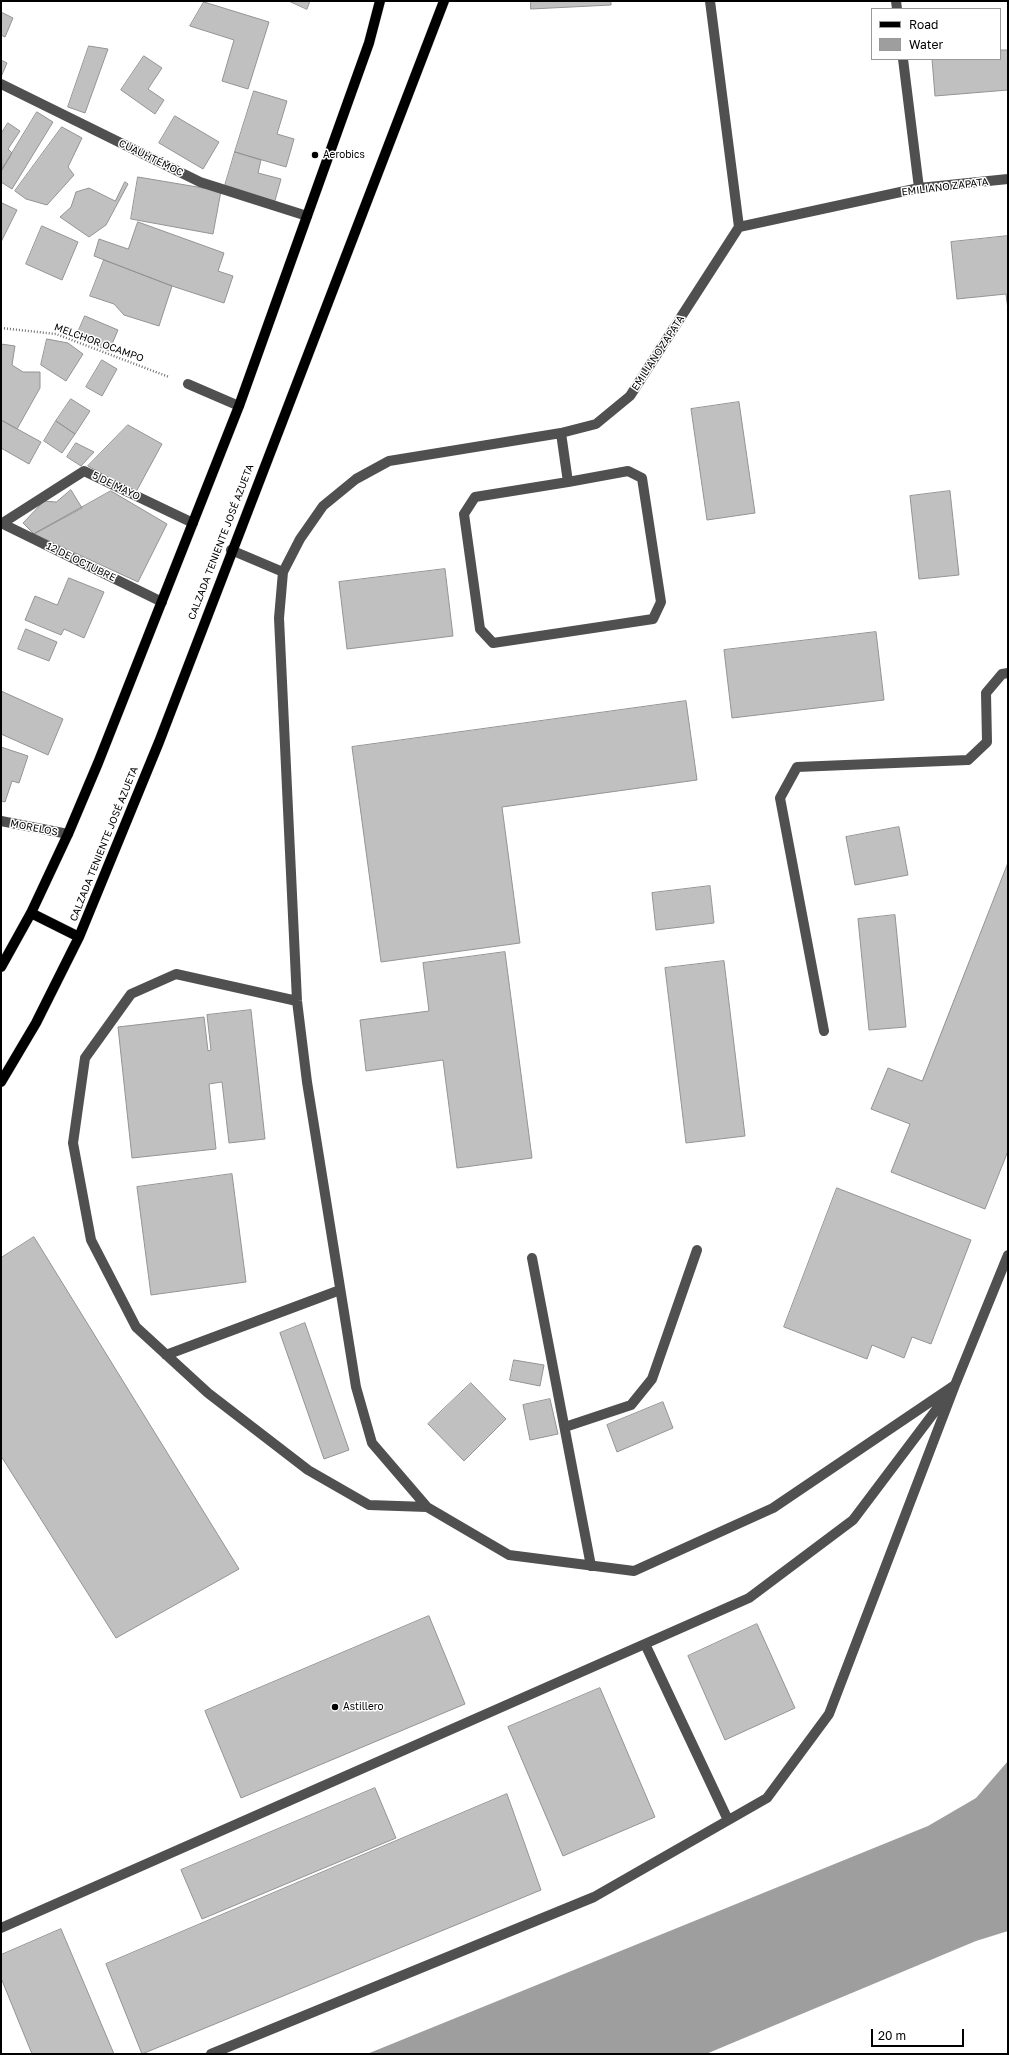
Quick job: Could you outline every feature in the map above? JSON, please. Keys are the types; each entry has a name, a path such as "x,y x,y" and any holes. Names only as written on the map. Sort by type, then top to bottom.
{"main road":[{"path":"1,967 31,912 68,834 193,524 239,406 369,43 380,1"},
{"name":"CALZADA TENIENTE JOSÉ AZUETA","path":"1,1082 36,1023 79,937 158,742 444,1"},
{"path":"31,912 79,937"}],"street":[{"path":"710,1 739,227"},
{"path":"903,60 919,188"},
{"name":"CUAUHTÉMOC","path":"1,84 200,182 307,216"},
{"name":"EMILIANO ZAPATA","path":"283,572 300,539 323,506 356,479 389,461 560,433 596,424 630,396 739,227 919,188 1008,179"},
{"path":"188,384 239,406"},
{"path":"560,433 568,482"},
{"name":"5 DE MAYO","path":"1,523 84,471 193,524"},
{"path":"628,471 642,478 661,602 653,619 493,643 480,630 464,514 475,498 568,482 628,471"},
{"name":"12 DE OCTUBRE","path":"1,523 162,602"},
{"path":"231,550 283,572 279,618 297,1001 307,1082 356,1387 372,1443 427,1507 509,1555 634,1571 773,1508 955,1385"},
{"path":"824,1031 780,798 797,767 968,760 987,742 986,693 1002,674 1008,673"},
{"name":"MORELOS","path":"1,821 68,834"},
{"path":"297,1001 176,974 131,994 85,1058 73,1143 91,1240 136,1327 208,1393 308,1470 369,1505 427,1507"},
{"path":"565,1427 631,1405 652,1379 697,1250"},
{"path":"212,2054 594,1897 767,1798 829,1714 955,1385 1008,1255"},
{"path":"532,1258 591,1566"},
{"path":"166,1355 340,1290"},
{"path":"1,1928 750,1598 853,1520 955,1385"},
{"path":"645,1644 728,1820"}],"path":[{"name":"MELCHOR OCAMPO","path":"1,328 56,334 188,384"}],"water":[{"path":"1008,1761 1008,1931 976,1941 706,2054 367,2054 928,1826 976,1798"}],"building":[{"path":"289,1 310,1 307,9"},
{"path":"531,1 611,1 611,5 531,9"},
{"path":"204,2 269,22 248,89 222,81 234,40 190,26"},
{"path":"1,12 13,18 5,37 1,35"},
{"path":"89,46 108,49 85,113 68,107"},
{"path":"1001,50 1008,50 1008,90 935,96 932,60 1001,60"},
{"path":"144,56 162,68 148,89 164,100 155,114 121,90"},
{"path":"1,60 7,63 1,77"},
{"path":"254,91 287,101 277,134 294,139 286,167 235,152"},
{"path":"37,112 53,122 12,189 1,182 1,171"},
{"path":"175,116 219,142 203,169 159,143"},
{"path":"8,123 20,131 8,149 12,153 2,170 1,134"},
{"path":"62,127 82,138 68,167 74,175 47,205 26,199 15,191"},
{"path":"235,152 261,160 258,173 281,179 274,204 224,189"},
{"path":"138,177 221,191 213,234 131,219"},
{"path":"125,182 128,184 106,225 89,237 60,217 71,207 76,192 89,188 115,201"},
{"path":"2,203 17,210 1,242 1,206"},
{"path":"138,222 224,253 218,271 233,276 224,303 172,286 94,256 99,239 128,249"},
{"path":"42,226 78,242 62,280 26,264"},
{"path":"1008,236 1008,310 1006,294 957,299 951,242"},
{"path":"104,260 172,286 159,326 124,315 114,304 90,296"},
{"path":"85,316 118,330 109,351 76,337"},
{"path":"47,339 68,343 83,354 66,381 41,365"},
{"path":"1,344 15,346 12,365 23,372 40,372 40,388 17,429 1,420"},
{"path":"102,360 117,369 102,396 86,387"},
{"path":"71,399 90,411 75,434 56,421"},
{"path":"739,402 755,513 707,520 691,409"},
{"path":"1,420 41,442 29,464 1,448"},
{"path":"56,421 75,434 62,453 44,441"},
{"path":"128,425 162,444 136,492 88,466"},
{"path":"76,443 94,452 81,466 67,457"},
{"path":"71,490 82,508 34,534 23,523 44,501 56,502"},
{"path":"111,491 167,524 138,582 34,534"},
{"path":"950,491 959,575 919,579 910,496"},
{"path":"445,569 453,636 347,649 339,582"},
{"path":"69,578 104,592 84,638 64,629 61,635 25,620 35,596 57,605"},
{"path":"26,629 57,642 49,661 18,649"},
{"path":"876,632 884,700 732,718 724,650"},
{"path":"1,691 63,719 48,755 1,734"},
{"path":"686,701 697,780 502,807 520,943 381,962 352,747"},
{"path":"1,747 28,756 19,783 12,781 5,802 1,801"},
{"path":"899,827 908,875 855,885 846,837"},
{"path":"1008,863 1008,1151 985,1209 891,1172 910,1124 871,1109 888,1068 922,1081"},
{"path":"710,886 714,923 656,930 652,893"},
{"path":"895,915 906,1027 869,1030 858,919"},
{"path":"505,952 532,1158 457,1168 443,1060 366,1071 360,1020 429,1011 423,963"},
{"path":"724,961 745,1136 686,1143 665,968"},
{"path":"251,1010 265,1139 229,1143 222,1082 209,1084 216,1149 132,1158 118,1027 204,1017 208,1051 211,1050 207,1015"},
{"path":"232,1174 246,1282 151,1295 137,1187"},
{"path":"837,1188 971,1240 931,1344 912,1337 904,1358 872,1345 867,1359 784,1327"},
{"path":"34,1237 239,1569 116,1638 1,1456 1,1258"},
{"path":"305,1323 349,1450 324,1459 280,1333"},
{"path":"514,1360 544,1365 540,1386 510,1380"},
{"path":"471,1383 506,1419 464,1461 428,1424"},
{"path":"550,1399 558,1434 530,1440 523,1405"},
{"path":"663,1402 673,1428 617,1452 607,1425"},
{"name":"Astillero","path":"429,1616 465,1704 241,1798 205,1711"},
{"path":"757,1624 795,1708 725,1740 688,1656"},
{"path":"600,1688 655,1817 563,1856 508,1727"},
{"path":"375,1788 396,1838 202,1919 181,1870"},
{"path":"507,1794 541,1890 142,2054 106,1964"},
{"path":"61,1929 114,2054 32,2054 1,1978 1,1955"}],"place":[{"name":"Aerobics","path":"315,155"},
{"name":"Astillero","path":"335,1707"}]}
